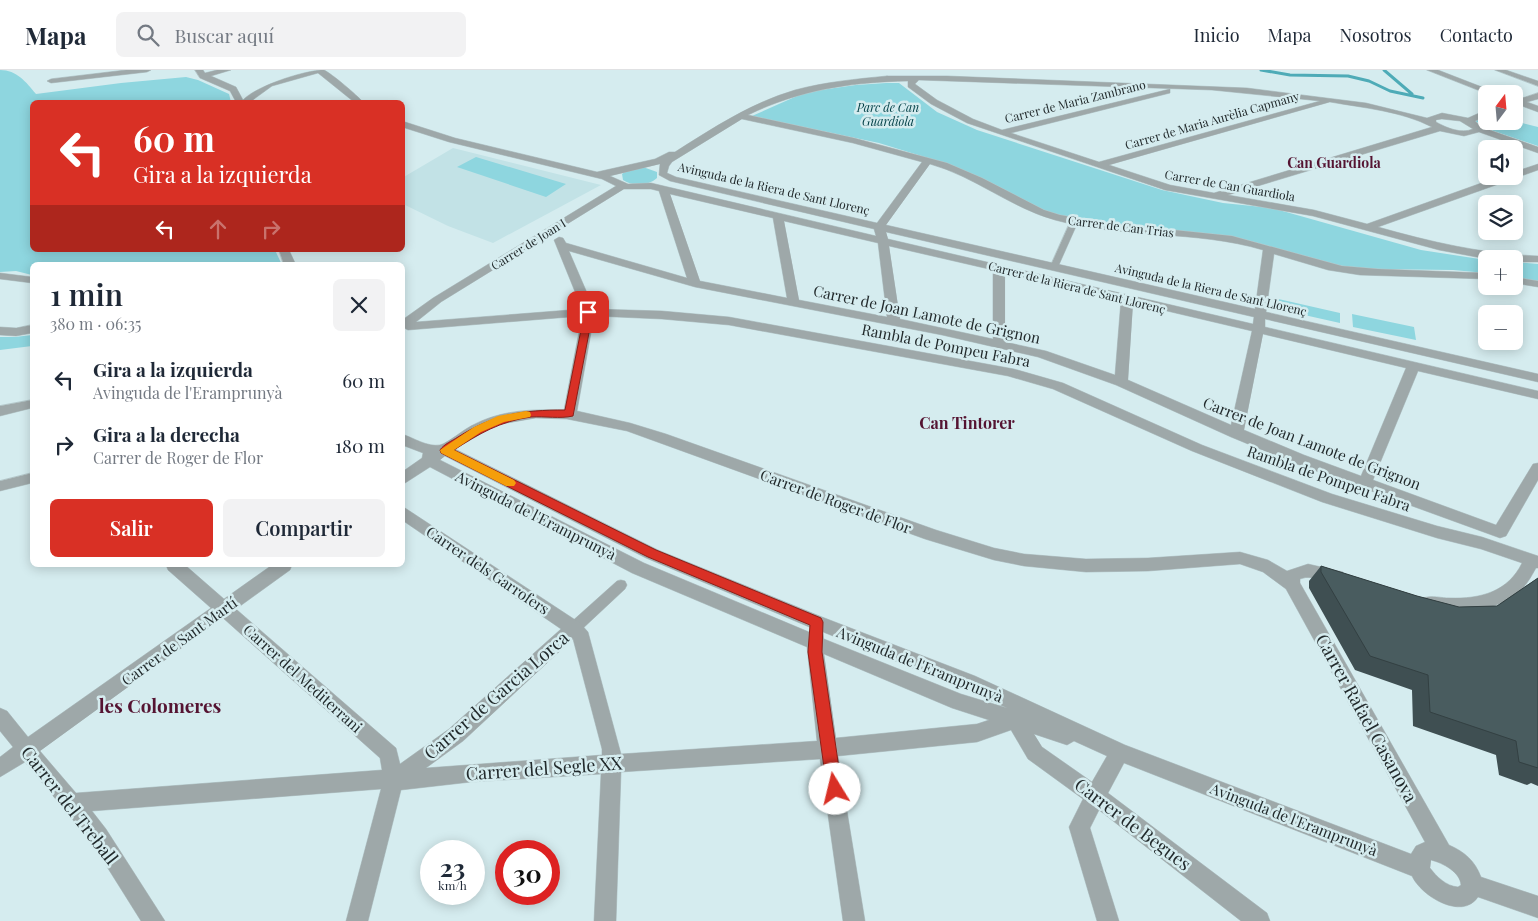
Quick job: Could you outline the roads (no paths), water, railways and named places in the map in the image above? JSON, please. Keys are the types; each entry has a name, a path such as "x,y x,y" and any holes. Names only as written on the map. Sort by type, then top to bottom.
{"street":[{"path":"51,81 147,70"},
{"path":"201,73 227,70"},
{"path":"248,100 269,86 319,70 356,100"},
{"path":"1431,70 1478,87"},
{"path":"1499,70 1538,84"},
{"path":"201,73 233,89 239,100"},
{"name":"Carrer de Joan I","path":"405,321 554,227 619,180 628,166 664,158 740,112 776,97 816,86 881,77 943,77 1227,87 1308,95 1419,115 1453,117 1469,121"},
{"path":"651,186 660,182 664,165 669,160 739,116 767,103 809,89 864,80 916,79 1246,90 1331,100 1411,115 1461,133 1473,133 1478,129 1469,121 1478,117"},
{"name":"Carrer de Can Guardiola","path":"916,79 912,81 911,85 934,102 970,121 1152,183 1212,197 1326,216 1439,247 1502,258 1538,259"},
{"name":"Carrer de Maria Zambrano","path":"1001,133 1184,87"},
{"path":"1523,100 1538,96"},
{"name":"Carrer de Maria Aurèlia Capmany","path":"1099,165 1331,100"},
{"path":"1523,104 1538,109"},
{"name":"Carrer de Can Trias","path":"739,116 854,140 928,160 973,177 1048,216 1074,222 1232,239 1269,248 1322,265 1361,272 1430,272 1478,275"},
{"path":"1435,125 1431,119 1439,116"},
{"name":"Carrer de la Riera de Sant Llorenç","path":"405,125 458,141 619,180 634,188 651,186 663,188 1538,395"},
{"path":"1212,197 1254,186 1435,125"},
{"path":"1481,130 1538,150"},
{"path":"879,227 928,160"},
{"name":"Avinguda de la Riera de Sant Llorenç","path":"642,164 656,167 673,179 1538,378"},
{"path":"1523,172 1538,167"},
{"path":"1366,228 1487,185"},
{"path":"1254,186 1248,190 1249,195 1267,205"},
{"path":"663,188 695,284"},
{"path":"778,215 794,303"},
{"path":"1054,267 1074,222"},
{"path":"554,227 588,312 570,413"},
{"name":"Avinguda de la Riera de Sant Llorenç","path":"879,227 883,240 894,322"},
{"name":"Carrer de Joan Lamote de Grignon","path":"561,245 695,284 998,343 1079,366 1121,382 1236,434 1500,532"},
{"path":"1236,434 1258,330 1269,248"},
{"path":"998,343 999,268"},
{"path":"0,276 30,280"},
{"path":"1523,282 1538,284"},
{"path":"1121,382 1127,298"},
{"name":"Rambla de Pompeu Fabra","path":"405,321 588,312 662,315 729,321 1010,372 1058,386 1197,448 1327,498 1437,532 1482,543 1529,559"},
{"path":"0,331 16,332 30,329"},
{"path":"1366,483 1413,366"},
{"path":"0,411 30,404"},
{"name":"Carrer de Roger de Flor","path":"445,450 477,430 502,419 532,414 570,413 672,441 912,528 996,555 1035,562 1100,566 1240,558 1258,561 1292,584"},
{"name":"Avinguda de l'Eramprunyà","path":"405,441 638,568 960,702 1119,752"},
{"name":"Avinguda de l'Eramprunyà","path":"429,455 445,450 652,554 816,622 969,682 1119,752 1420,868"},
{"path":"405,477 429,455"},
{"path":"1414,600 1437,604 1464,604 1488,600 1508,591 1519,582 1529,559 1500,532 1538,468"},
{"path":"0,486 30,478"},
{"name":"Carrer dels Garrofers","path":"405,514 574,628"},
{"path":"1480,526 1482,543"},
{"name":"Carrer del Mediterrani","path":"176,567 389,754 393,780"},
{"name":"Carrer de Sant Martí","path":"0,768 281,567"},
{"path":"1292,584 1291,576 1300,570 1312,570 1349,581"},
{"name":"Carrer Rafael Casanova","path":"1292,584 1441,851"},
{"path":"605,921 612,749 582,637 574,628 621,585"},
{"path":"816,622 815,652 854,921"},
{"name":"Carrer de Garcia Lorca","path":"393,780 456,735 574,628"},
{"name":"Carrer del Treball","path":"0,717 99,836 154,921"},
{"name":"Carrer del Segle XX","path":"72,803 375,779 393,780 828,749 977,733 1015,720"},
{"name":"Carrer de Begues","path":"1015,720 1035,752 1096,796 1259,921"},
{"path":"1108,921 1079,828 1119,752"},
{"path":"357,921 393,780"},
{"path":"1431,850 1441,851 1461,864 1468,874 1471,884 1470,891 1465,896 1452,897 1432,886 1420,868 1419,859 1423,853 1431,850"},
{"path":"1471,884 1538,906"}],"waterway":[{"path":"1261,70 1290,75 1348,76 1369,81 1390,91 1423,98"},
{"path":"1384,70 1412,94"}],"district":[{"name":"Can Guardiola","path":"1334,162"},
{"name":"Can Tintorer","path":"967,422"},
{"name":"les Colomeres","path":"160,705"}],"park label":[{"name":"Parc de Can Guardiola","path":"888,114"}]}
